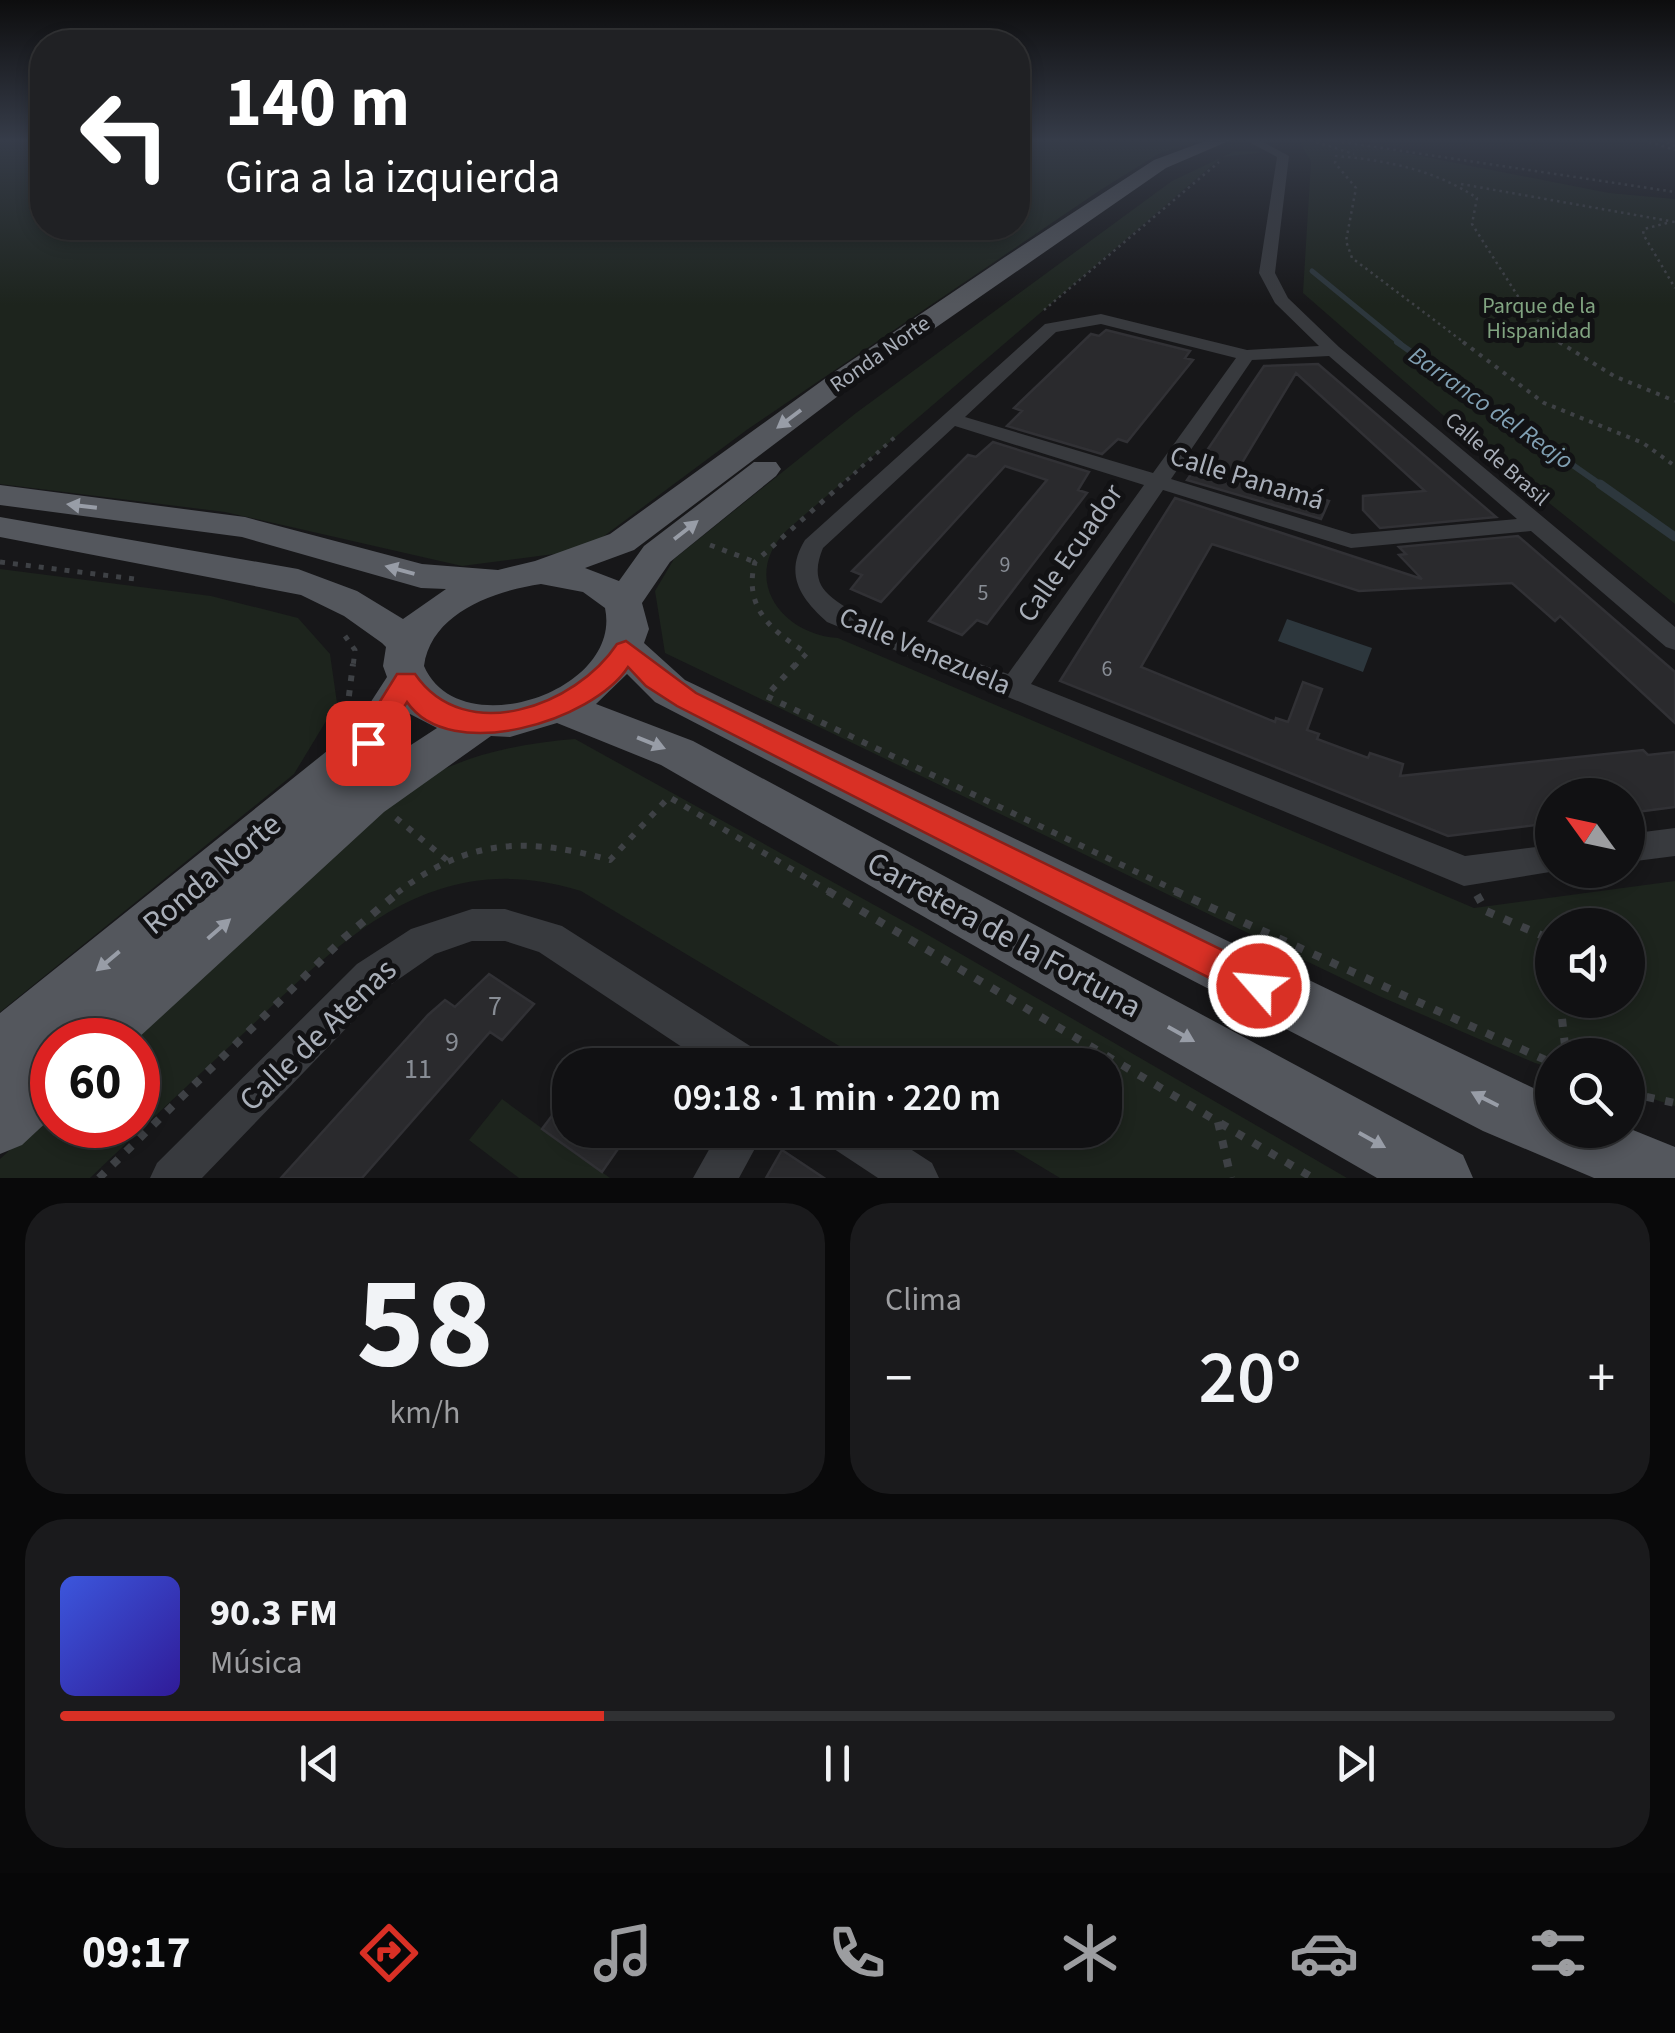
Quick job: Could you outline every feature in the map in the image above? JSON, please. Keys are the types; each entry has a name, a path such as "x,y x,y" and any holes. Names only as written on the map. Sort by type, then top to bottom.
{"main road":[{"name":"Ronda Norte","path":"540,572 622,542 840,382 1113,195"},
{"name":"Ronda Norte","path":"624,626 639,574 678,536 874,384 1143,195"},
{"path":"0,495 245,527 421,576 497,579 540,572 590,579 670,690 1505,1109 1671,1178"},
{"path":"0,527 298,581 341,596 368,612 407,663 420,701 479,722 520,720 560,707 590,691 612,671 624,626"},
{"path":"407,663 442,605 497,579"},
{"name":"Ronda Norte","path":"0,1050 368,743 407,663"},
{"name":"Carretera de la Fortuna","path":"560,707 676,753 1440,1178"},
{"name":"Ronda Norte","path":"119,1018 367,798 479,722"},
{"path":"0,1122 30,1095"}],"street":[{"name":"Calle de Brasil","path":"1279,195 1267,272 1281,300 1333,351 1675,641"},
{"name":"Calle Venezuela","path":"1333,351 1247,354 1120,321 1064,323 1051,328 813,545 803,564 804,582 836,616 1464,871 1535,861"},
{"name":"Calle Ecuador","path":"1013,688 1247,354"},
{"name":"Calle Panamá","path":"949,418 1351,541 1534,524"},
{"path":"1645,846 1675,842"},
{"name":"Calle de Atenas","path":"172,1178 370,978 424,940 447,930 506,925 549,938 718,1048"},
{"path":"715,1178 733,1148"},
{"path":"871,1148 917,1178"}],"path":[{"path":"1355,195 1346,241 1352,258 1544,403 1644,444 1675,466"},
{"path":"1473,195 1478,198 1472,224 1528,311 1572,352 1675,401"},
{"path":"1521,195 1675,223"},
{"path":"1675,223 1651,226 1643,234 1675,288"},
{"path":"678,536 755,562"},
{"path":"0,562 143,580"},
{"path":"333,626 355,650 347,712 338,725"},
{"path":"99,1178 377,910 448,860 507,844 534,843 610,860 669,797 1312,1178"},
{"path":"367,798 448,860"},
{"path":"1464,871 1486,911 1535,933"},
{"path":"1645,1097 1675,1103"},
{"path":"1218,1122 1231,1178"}],"green space":[{"path":"0,195 30,195 30,240 1027,240 748,429 592,545 562,553 462,566 225,512 0,484"},
{"path":"1030,195 1093,195 1030,238"},
{"path":"1153,195 1178,195 787,530 773,548 767,566 767,584 773,600 799,626 817,634 838,638 1474,908 1675,881 1675,1106 1645,1096 1645,1038 1535,1038 1535,1063 1379,996 665,653 655,591 674,559 856,413"},
{"name":"Parque de la Hispanidad","path":"1309,195 1631,195 1675,199 1675,604 1483,450 1303,293"},
{"path":"0,569 211,596 298,618 330,654 337,703 294,774 0,1012"},
{"path":"575,739 923,932 1347,1178 1060,1178 1010,1148 1122,1148 1122,1048 843,1048 581,891 528,880 480,880 436,891 395,909 318,964 160,1112 160,1018 155,1018 407,789 467,760 530,744"},
{"path":"502,1099 552,1136 552,1148 569,1148 610,1178 519,1178 469,1140"},
{"path":"30,1131 30,1148 122,1148 90,1178 0,1178 0,1159"}],"shaded area":[{"path":"1287,619 1372,648 1363,672 1278,641"}],"building":[{"path":"1106,330 1190,351 1185,358 1193,360 1127,442 1118,439 1102,454 1007,426 1022,411 1014,408 1091,334 1099,336"},
{"path":"1318,364 1496,517 1380,528 1363,510 1363,496 1425,491 1296,373 1237,471 1329,501 1321,519 1187,480 1264,366"},
{"path":"993,442 1089,472 1078,490 1087,493 987,624 977,620 962,635 929,621 1047,480 1005,466 881,602 851,589 862,575 852,571 968,455 976,457"},
{"path":"1175,498 1422,579 1399,555 1406,554 1399,547 1518,536 1675,672 1675,723 1560,616 1555,621 1512,583 1359,591 1212,544 1141,667 1275,722 1276,718 1288,722 1303,682 1322,689 1307,730 1319,734 1317,739 1368,758 1370,753 1403,764 1400,776 1643,750 1648,755 1675,752 1675,807 1645,811 1645,778 1535,778 1535,825 1448,836 1060,681"},
{"path":"489,974 534,1004 502,1040 490,1032 362,1178 281,1178 428,1015 445,1000 455,1007"},
{"path":"552,1116 552,1136 542,1129"},
{"path":"569,1148 619,1148 602,1172"},
{"path":"782,1150 824,1178 766,1178"}],"waterway":[{"name":"Barranco del Reajo","path":"1312,271 1401,344"},
{"name":"Barranco del Reajo","path":"1397,342 1604,487"},
{"name":"Barranco del Reajo","path":"1600,484 1675,537"}],"route":[{"path":"368,743 406,681 420,701 445,716 479,722 520,720 560,707 590,691 612,671 626,650 655,680 686,699 1259,986"}]}
